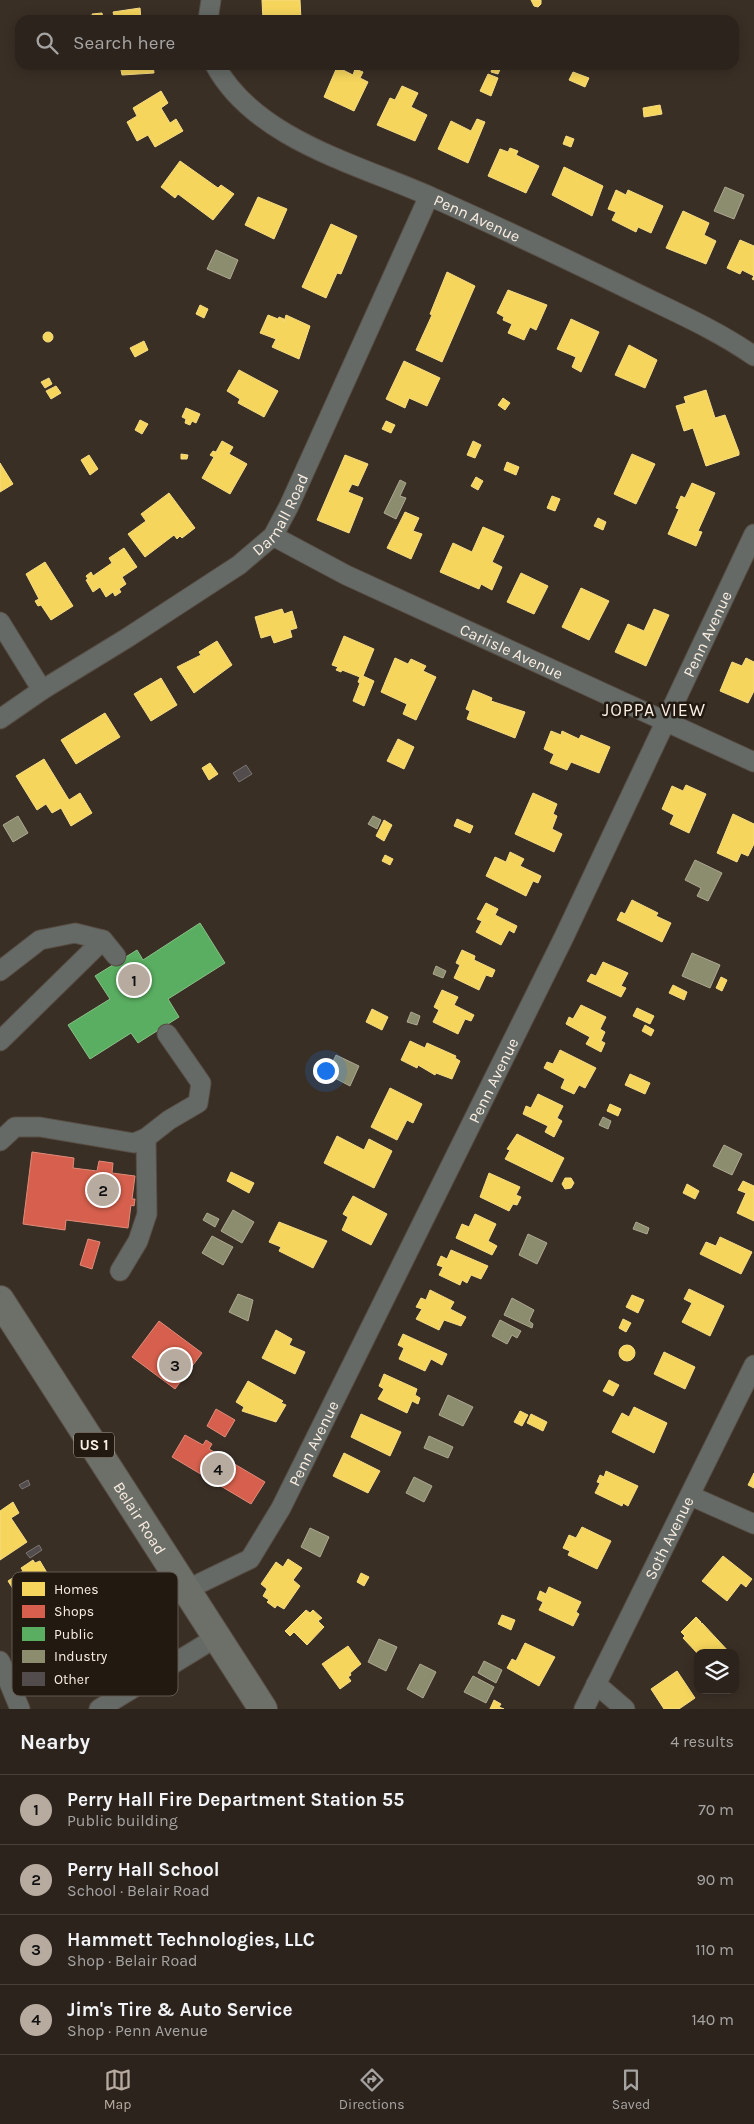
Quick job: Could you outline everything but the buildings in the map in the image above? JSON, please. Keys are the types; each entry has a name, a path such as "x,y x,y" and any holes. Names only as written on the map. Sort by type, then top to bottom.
{"highway":[{"name":"Belair Road","path":"0,1300 177,1572"},
{"name":"Belair Road","path":"178,1574 263,1709"}],"street":[{"path":"209,15 211,0"},
{"name":"Penn Avenue","path":"218,70 236,96 253,112 273,126 345,161 430,196 672,311 732,340 754,356"},
{"name":"Darnall Road","path":"0,719 42,690 127,638 238,565 272,536 289,506 430,196"},
{"name":"Penn Avenue","path":"188,1589 250,1559 281,1508 564,937 754,534"},
{"name":"Carlisle Avenue","path":"272,536 346,575 754,762"},
{"path":"0,622 42,690"},
{"path":"0,971 40,940 74,934 103,940 116,956"},
{"path":"0,1040 103,940"},
{"path":"0,1140 14,1127 40,1127 134,1143 146,1138 169,1120 198,1103 200,1082 167,1034"},
{"path":"120,1270 138,1241 147,1214 146,1138"},
{"name":"Soth Avenue","path":"584,1709 691,1496 754,1365"},
{"path":"691,1496 754,1524"},
{"path":"178,1660 217,1636"},
{"path":"0,1661 12,1690"},
{"path":"596,1684 625,1709"},
{"path":"15,1696 20,1709"},
{"path":"99,1709 120,1696"}],"place":[{"name":"Perry Hall Fire Department Station 55","path":"134,980"},
{"name":"Perry Hall School","path":"103,1190"},
{"name":"Hammett Technologies, LLC","path":"175,1365"},
{"name":"Jim's Tire & Auto Service","path":"218,1469"}],"district":[{"name":"JOPPA VIEW","path":"654,710"}]}
